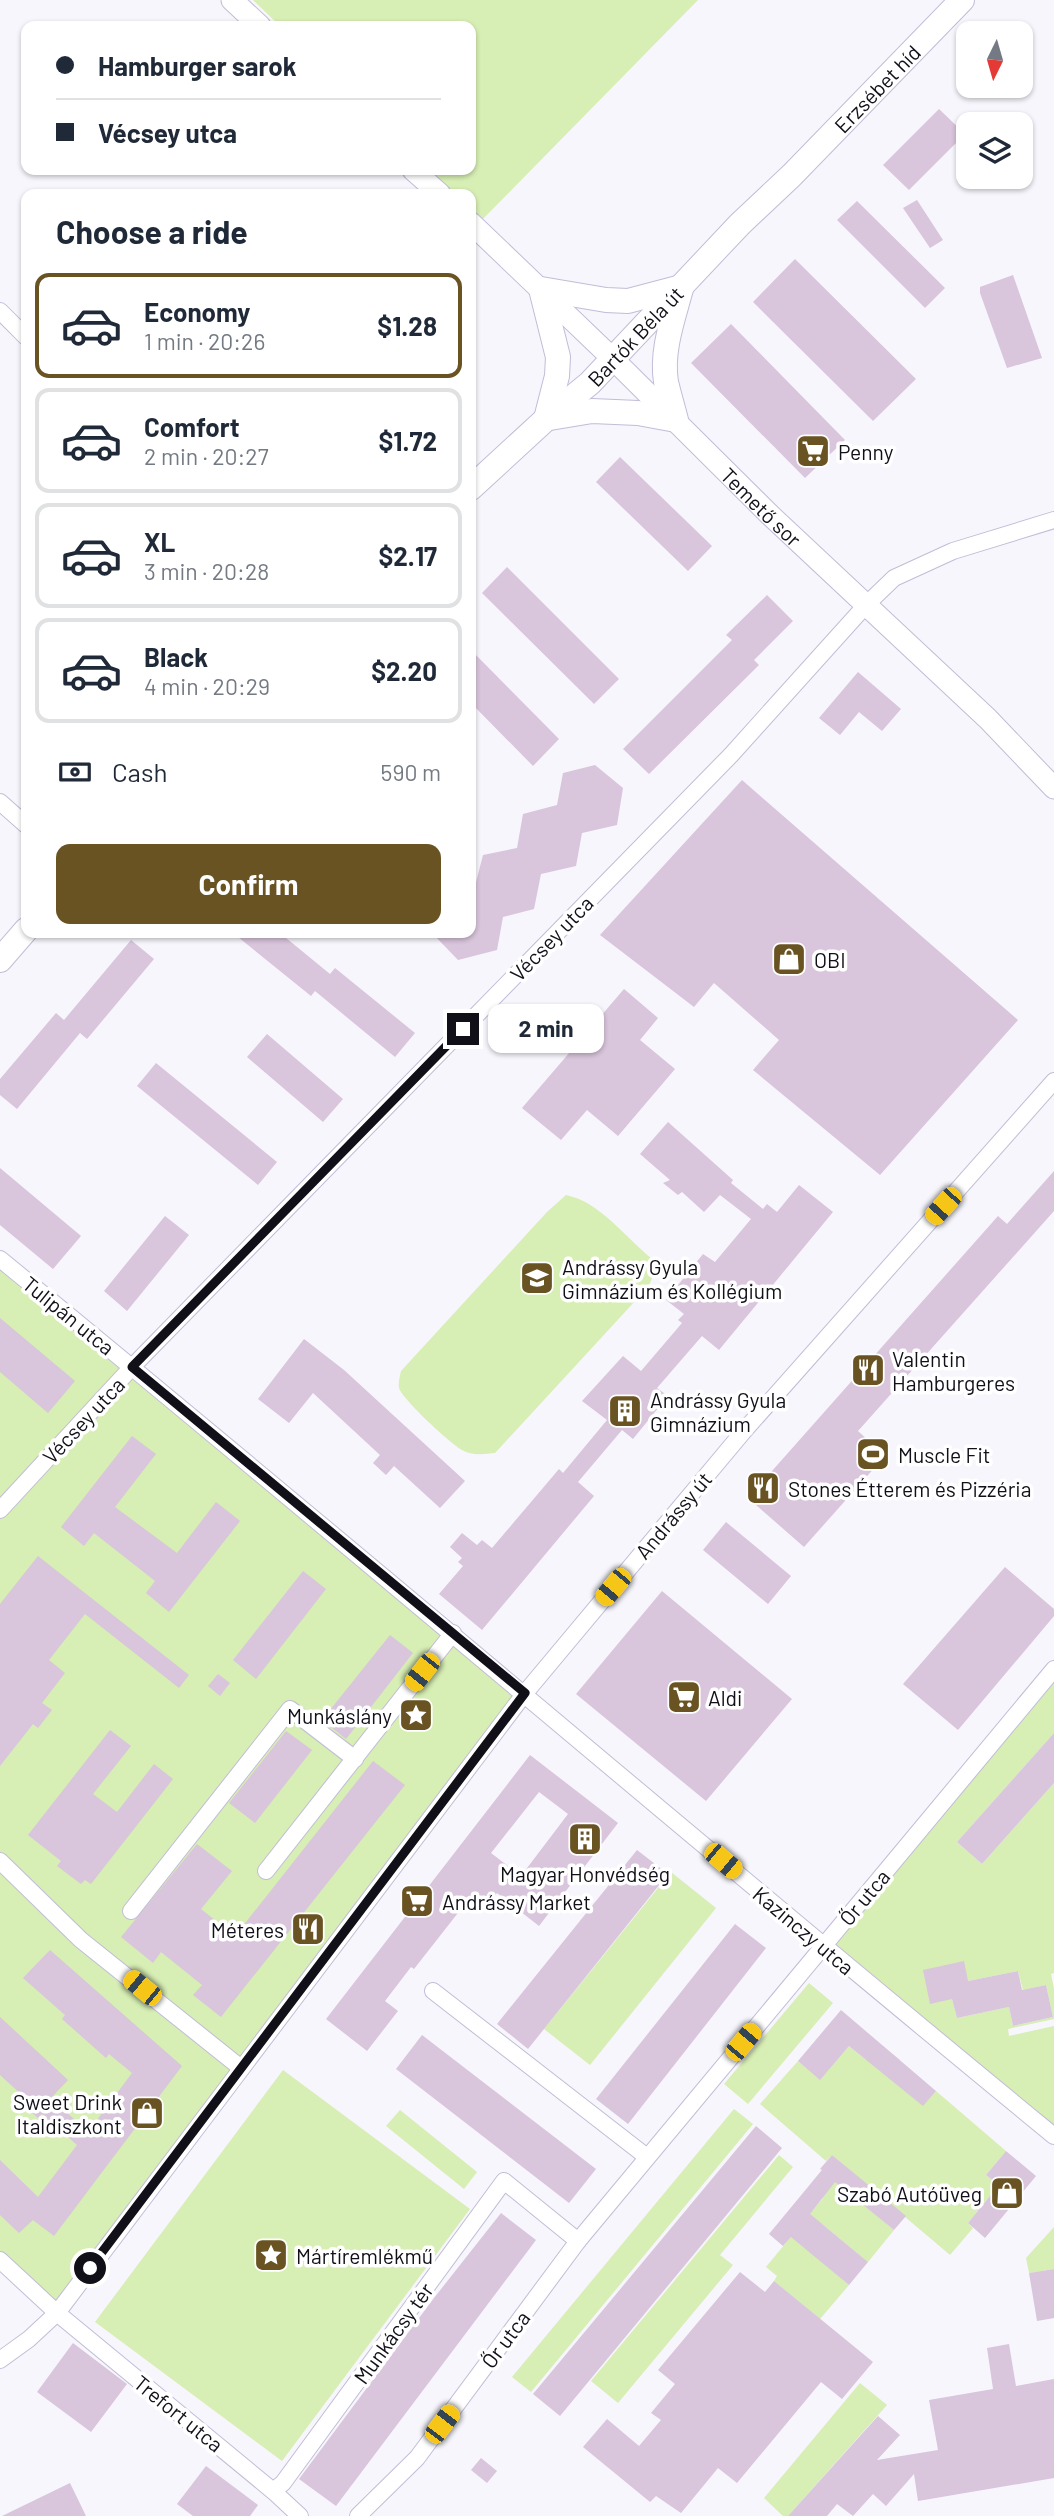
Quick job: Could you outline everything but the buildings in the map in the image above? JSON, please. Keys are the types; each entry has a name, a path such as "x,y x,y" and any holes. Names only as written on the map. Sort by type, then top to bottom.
{"main road":[{"name":"Erzsébet híd","path":"792,175 962,0"},
{"name":"Bartók Béla út","path":"476,483 590,383 740,224 792,175"},
{"path":"681,287 666,345 665,360 666,381 676,420 638,413 592,411 546,419 557,376 558,357 541,289 628,301 681,287"},
{"path":"0,960 21,936"}],"street":[{"path":"232,0 255,21"},
{"path":"419,175 435,189"},
{"name":"Temető sor","path":"476,228 676,420 769,514 988,719 1054,788"},
{"path":"0,311 21,332"},
{"name":"Vécsey utca","path":"0,1510 132,1367 732,755 866,605 894,578 953,551 1054,520"},
{"path":"0,802 21,821"},
{"name":"Andrássy út","path":"0,2360 29,2339 57,2313 525,1693 743,1432 1052,1086"},
{"name":"Tulipán utca","path":"0,1259 525,1693"},
{"path":"266,1871 453,1633"},
{"name":"Őr utca","path":"358,2516 416,2458 578,2241 1054,1669"},
{"name":"Kazinczy utca","path":"525,1693 823,1946 1054,2136"},
{"path":"131,1911 290,1709 355,1759"},
{"path":"0,1861 81,1940 241,2068"},
{"path":"433,1991 647,2157"},
{"name":"Munkácsy tér","path":"273,2491 283,2483 504,2181 578,2241"},
{"name":"Trefort utca","path":"0,2260 57,2313 300,2516"}],"green space":[{"path":"253,0 698,0 477,225 476,189 442,189 427,175 476,175 476,21 275,21"},
{"path":"566,1195 601,1212 651,1258 654,1269 652,1279 648,1287 495,1453 466,1452 438,1430 402,1394 399,1388 401,1371 547,1212"},
{"path":"0,1263 521,1693 53,2306 0,2254"},
{"path":"1054,1672 1054,1733 957,1842 982,1864 1054,1783 1054,1973 1051,1974 1054,2019 1008,2029 1009,2036 1054,2026 1054,2132 826,1945","holes":["1018,1971 1023,1990 1046,1985 1053,2017 1013,2026 1009,2007 957,2018 952,1999 968,1981"]},
{"path":"671,1872 716,1908 590,2065 544,2029"},
{"path":"809,1983 833,2003 748,2104 724,2084"},
{"path":"879,2043 900,2060 887,2074 923,2105 936,2091 1006,2151 986,2175 999,2185 968,2223 973,2228 950,2255 832,2155 826,2161 760,2104 798,2061 820,2079 849,2046 865,2059"},
{"path":"283,2070 470,2209 282,2461 95,2322"},
{"path":"734,2109 753,2124 531,2392 512,2377"},
{"path":"400,2110 477,2172 464,2189 386,2126"},
{"path":"779,2155 793,2167 720,2255 733,2265 618,2403 591,2381"},
{"path":"822,2170 894,2230 868,2262 822,2224 803,2246 849,2285 820,2319 774,2281 777,2276 766,2267 823,2198 809,2186"},
{"path":"1054,2227 1054,2269 1029,2273 1026,2258"},
{"path":"860,2383 887,2405 788,2516 783,2516 764,2498"}],"place":[{"name":"Penny","path":"813,451"},
{"name":"OBI","path":"789,959"},
{"name":"Andrássy Gyula Gimnázium és Kollégium","path":"537,1278"},
{"name":"Valentin Hamburgeres","path":"868,1370"},
{"name":"Andrássy Gyula Gimnázium","path":"625,1411"},
{"name":"Muscle Fit","path":"873,1454"},
{"name":"Stones Étterem és Pizzéria","path":"763,1488"},
{"name":"Aldi","path":"684,1697"},
{"name":"Munkáslány","path":"416,1715"},
{"name":"Magyar Honvédség","path":"585,1839"},
{"name":"Andrássy Market","path":"417,1901"},
{"name":"Méteres","path":"308,1929"},
{"name":"Sweet Drink Italdiszkont","path":"147,2113"},
{"name":"Szabó Autóüveg","path":"1007,2193"},
{"name":"Mártíremlékmű","path":"271,2255"}],"route":[{"path":"90,2268 525,1693 132,1367 463,1029"}]}
